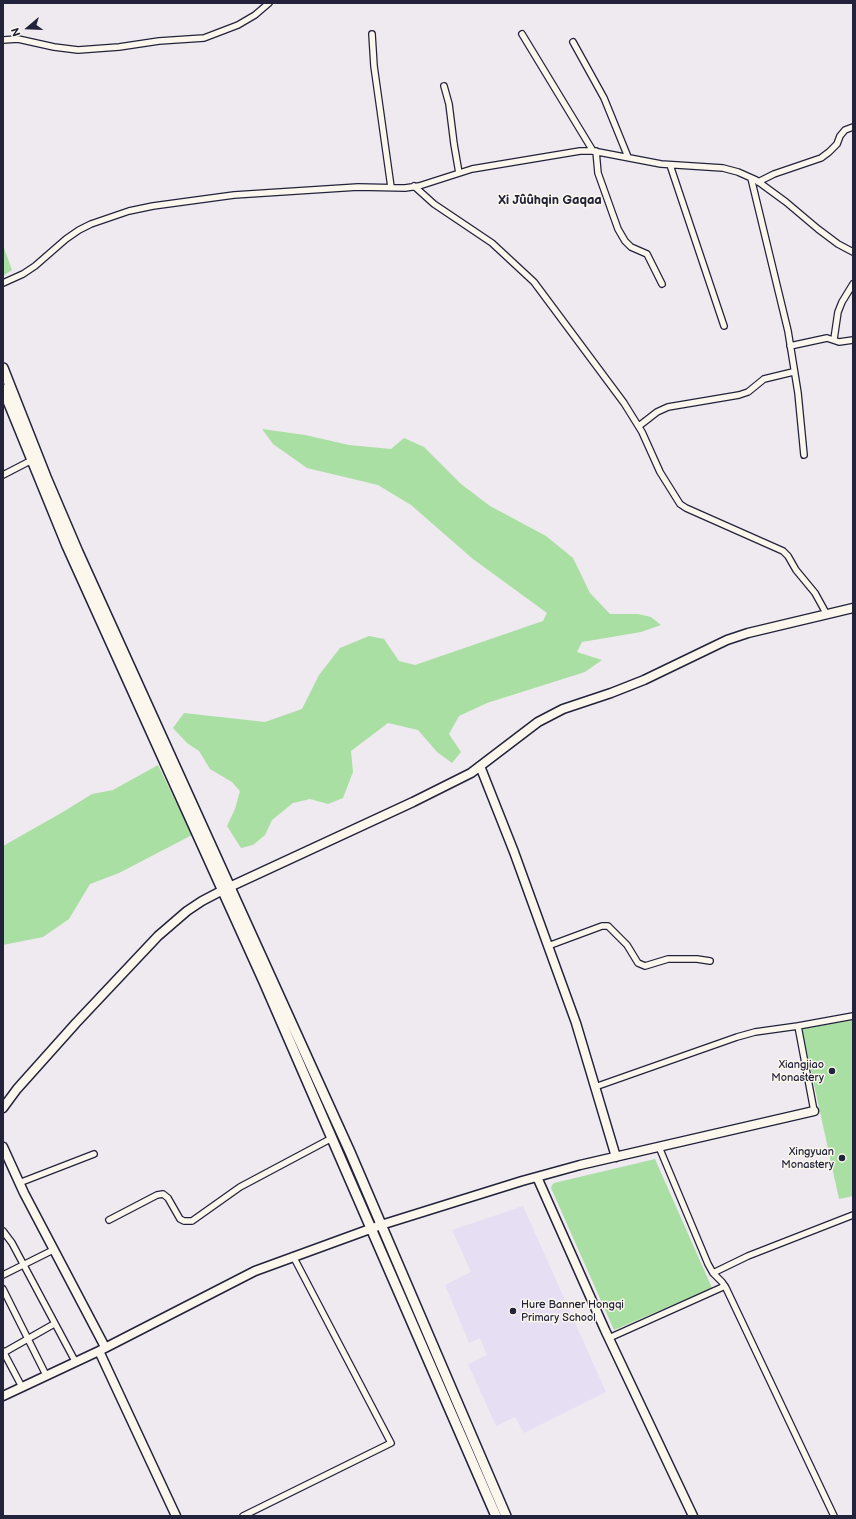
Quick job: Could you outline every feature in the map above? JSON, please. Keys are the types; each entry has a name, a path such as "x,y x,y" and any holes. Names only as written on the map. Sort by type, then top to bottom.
{"main road":[{"path":"3,368 46,477 78,552 226,889 496,1516"},
{"path":"3,389 67,546 96,611 347,1145 506,1516"}],"street":[{"path":"3,40 18,39 54,48 78,50 119,47 159,41 204,38 238,26 255,16 269,3"},
{"path":"372,34 374,66 391,187"},
{"path":"522,34 595,151 600,180 618,229 630,247 647,254 662,284"},
{"path":"573,42 604,98 628,157"},
{"path":"444,86 449,104 459,173"},
{"path":"758,182 774,174 821,158 837,144 840,136 845,130 853,127"},
{"path":"3,283 23,274 35,266 66,239 79,230 91,224 129,211 153,206 234,195 358,187 414,186 495,164 580,151 595,151 670,165 723,168 738,172 758,182 786,202 818,230 838,244 853,252"},
{"path":"670,165 724,326"},
{"path":"751,178 788,331 798,393 804,456"},
{"path":"414,186 434,204 492,243 534,282 624,403 638,426 660,472 680,504 783,551 815,593 826,613"},
{"path":"834,339 835,328 842,302 853,284"},
{"path":"790,346 827,338 844,342 853,340"},
{"path":"638,426 657,412 668,407 740,395 748,392 764,379 794,372"},
{"path":"3,475 32,460"},
{"path":"3,1108 17,1089 76,1023 158,936 187,911 226,889 413,802 471,772 538,722 563,708 639,682 721,643 748,633 826,613 853,608"},
{"path":"480,766 514,852 576,1023 616,1156"},
{"path":"548,946 602,926 608,926 627,946 638,963 645,966 668,959 697,959 710,961"},
{"path":"595,1087 755,1032 853,1016"},
{"path":"3,1396 102,1349 239,1278 293,1256 371,1228 537,1176 616,1156 814,1111 798,1026"},
{"path":"109,1220 157,1195 163,1194 168,1198 180,1218 184,1221 192,1221 244,1184 332,1138"},
{"path":"3,1147 19,1183 54,1250 102,1349 176,1516"},
{"path":"659,1147 708,1264 713,1273 725,1286 834,1516"},
{"path":"19,1183 94,1154"},
{"path":"537,1176 609,1338 692,1516"},
{"path":"713,1273 748,1256 853,1215"},
{"path":"3,1231 12,1243 75,1361"},
{"path":"3,1275 54,1250"},
{"path":"243,1516 391,1444 293,1256"},
{"path":"609,1338 725,1286"},
{"path":"3,1288 46,1375"},
{"path":"22,1387 3,1353 54,1324"}],"shaded area":[{"name":"Hure Banner Hongqi Primary School","path":"523,1206 606,1392 524,1433 515,1417 496,1426 468,1364 487,1355 480,1338 469,1343 445,1285 471,1272 452,1230"}],"green space":[{"path":"3,245 12,270 3,276"},
{"path":"262,429 305,435 349,445 391,449 404,438 424,447 461,484 490,506 546,536 573,558 590,593 610,614 638,614 651,617 661,625 641,632 582,642 577,652 602,660 585,672 487,703 459,716 449,734 461,752 452,763 437,752 418,730 388,723 351,751 353,772 343,798 328,804 310,799 293,803 272,820 265,835 253,845 241,848 227,826 235,809 240,791 232,782 210,769 199,751 187,743 173,728 184,713 265,722 302,709 319,675 340,648 369,636 384,639 399,661 415,665 543,621 547,613 473,559 411,505 378,485 307,468 273,444"},
{"path":"158,765 192,835 119,873 90,884 69,919 43,937 3,945 3,846 92,794 113,790"},
{"name":"Xiangjiao Monastery","path":"853,1020 853,1196 839,1199 802,1029"},
{"path":"655,1159 712,1288 614,1330 551,1188 554,1183"}],"place":[{"name":"Xiangjiao Monastery","path":"832,1071"},
{"name":"Xingyuan Monastery","path":"842,1158"},
{"name":"Hure Banner Hongqi Primary School","path":"513,1311"}],"district":[{"name":"Xi Jûûhqin Gaqaa","path":"550,201"}]}
